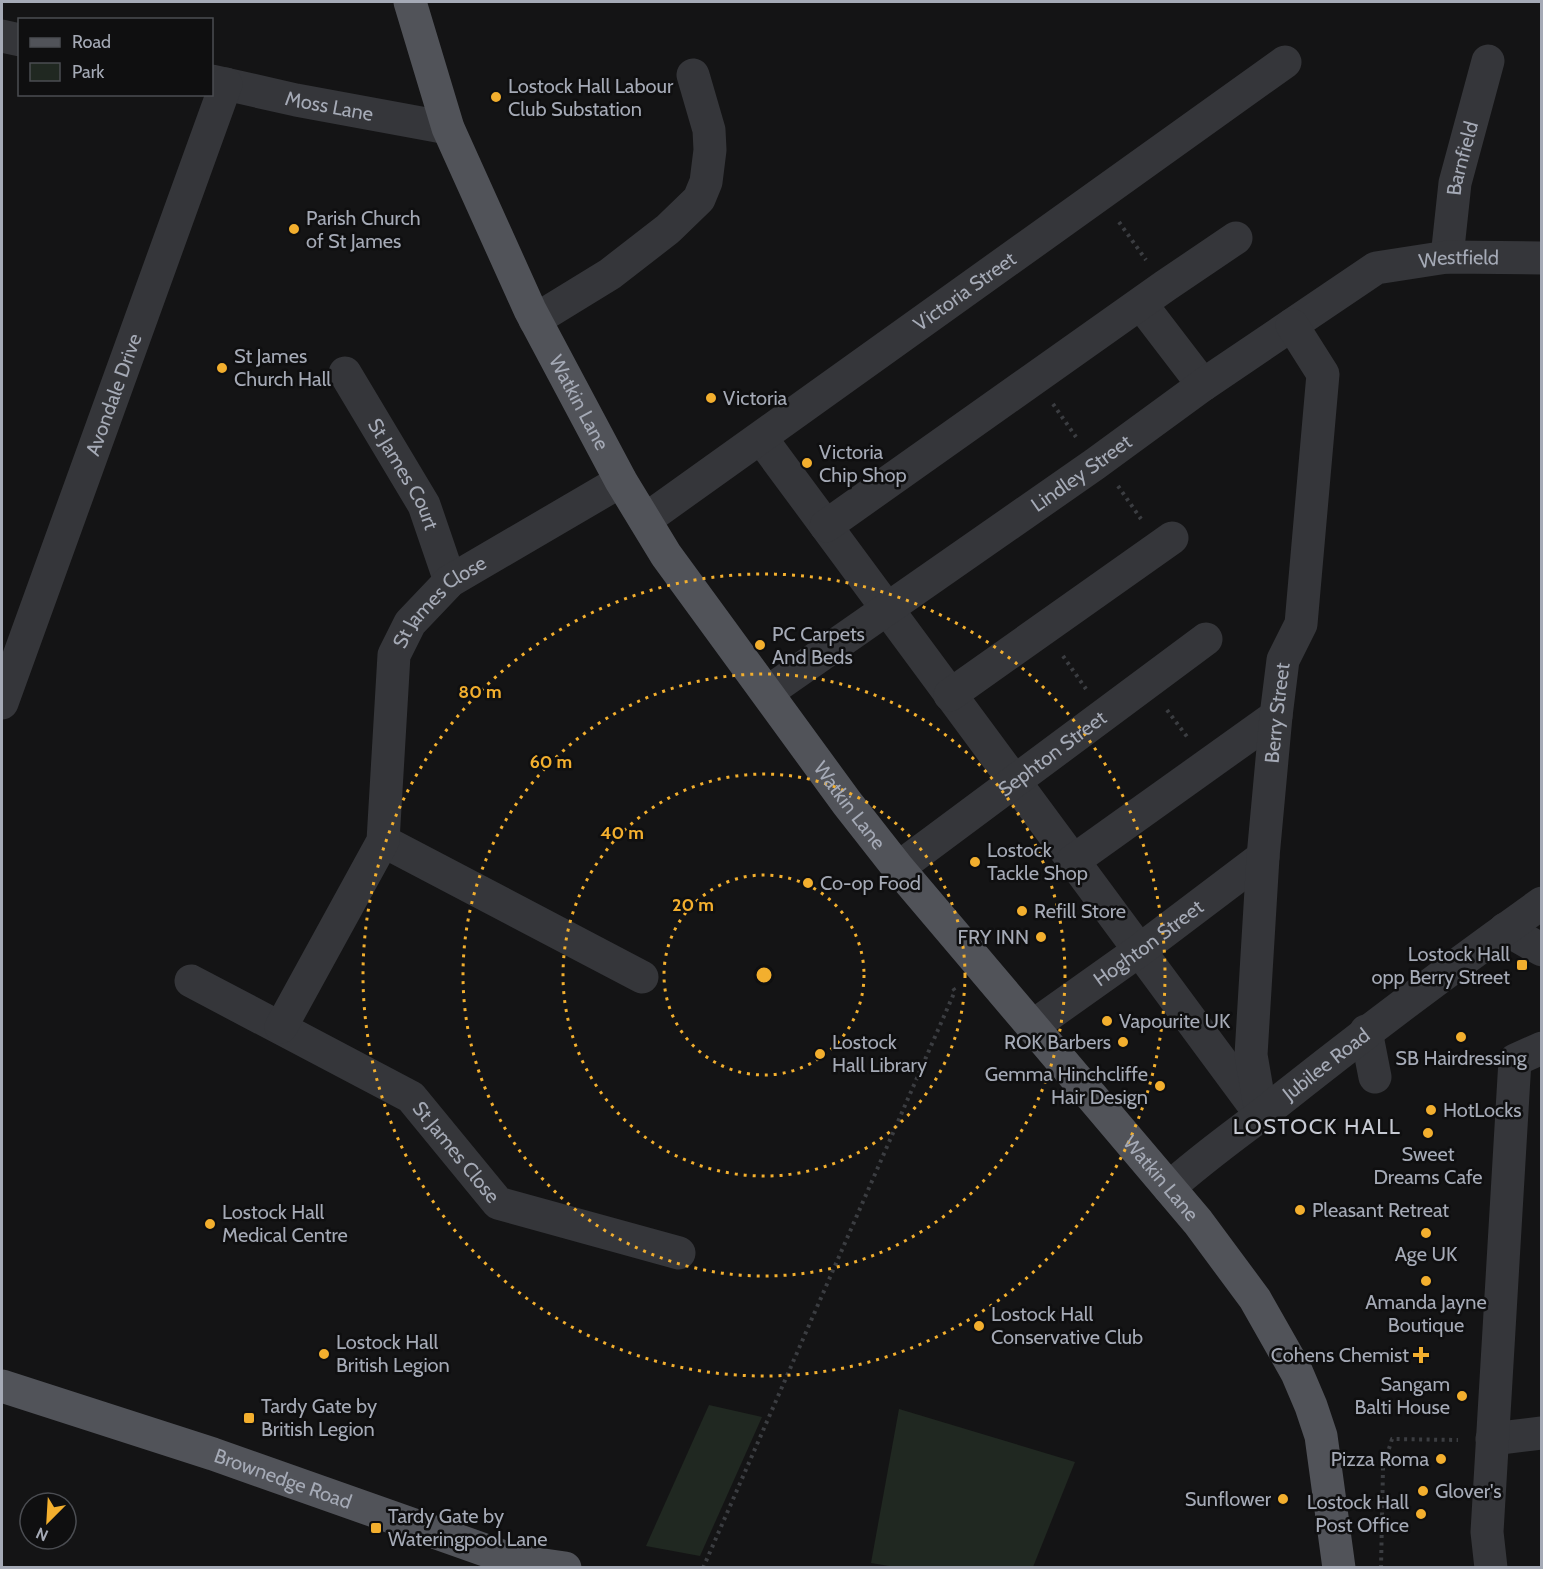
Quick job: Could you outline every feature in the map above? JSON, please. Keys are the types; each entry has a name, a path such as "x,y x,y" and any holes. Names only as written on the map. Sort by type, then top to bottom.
{"main road":[{"name":"Watkin Lane","path":"410,2 448,128 535,320 621,481 666,555 777,686 847,803 898,868 1198,1222 1255,1299 1297,1373 1322,1436 1339,1568"},
{"name":"Brownedge Road","path":"2,1386 213,1454 513,1564 565,1568"}],"street":[{"path":"2,36 18,40"},
{"name":"Barnfield","path":"1447,257 1455,183 1488,61"},
{"name":"Victoria Street","path":"645,520 1285,62"},
{"path":"535,320 610,274 668,229 699,198 706,182 710,150 709,130 693,75"},
{"name":"Moss Lane","path":"219,83 296,100 448,128"},
{"name":"Avondale Drive","path":"2,703 219,83"},
{"path":"826,526 1236,238"},
{"name":"Westfield","path":"1376,268 1447,257 1542,258"},
{"name":"Lindley Street","path":"777,686 1095,464 1203,385 1376,268"},
{"path":"1153,295 1203,385"},
{"name":"Berry Street","path":"1262,1115 1251,1055 1263,857 1283,660 1301,624 1323,374 1292,324"},
{"name":"St James Court","path":"345,373 424,505 450,581"},
{"path":"761,438 1262,1115"},
{"name":"St James Close","path":"281,1027 383,841 394,655 410,623 450,581 621,481"},
{"path":"950,695 1172,538"},
{"name":"Sephton Street","path":"898,868 1206,639"},
{"path":"1073,861 1276,716"},
{"path":"383,841 642,977"},
{"name":"Hoghton Street","path":"1033,1026 1140,950 1263,857"},
{"name":"Jubilee Road","path":"1169,1188 1199,1160 1262,1115 1366,1031 1542,903"},
{"path":"1505,929 1542,950"},
{"name":"St James Close","path":"191,981 411,1097 498,1203 679,1253"},
{"path":"1366,1031 1375,1077"},
{"path":"1491,1568 1487,1532 1515,1060 1542,1048"},
{"path":"1492,1438 1542,1433"}],"path":[{"path":"1099,195 1153,295"},
{"path":"1043,628 1105,715"},
{"path":"1147,683 1208,765"},
{"path":"703,1568 955,991 942,977 971,955"},
{"path":"1381,1568 1383,1468 1392,1439 1492,1438"}],"green space":[{"path":"709,1405 762,1417 700,1556 646,1546"},
{"path":"899,1409 1075,1462 1033,1567 901,1568 871,1563"}],"place":[{"name":"Lostock Hall Labour Club Substation","path":"496,97"},
{"name":"Parish Church of St James","path":"294,229"},
{"name":"St James Church Hall","path":"222,368"},
{"name":"Victoria","path":"711,398"},
{"name":"Victoria Chip Shop","path":"807,463"},
{"name":"PC Carpets And Beds","path":"760,645"},
{"name":"Lostock Tackle Shop","path":"975,862"},
{"name":"Co-op Food","path":"808,883"},
{"name":"Refill Store","path":"1022,911"},
{"name":"FRY INN","path":"1041,937"},
{"name":"Lostock Hall opp Berry Street","path":"1522,965"},
{"name":"Vapourite UK","path":"1107,1021"},
{"name":"SB Hairdressing","path":"1461,1037"},
{"name":"ROK Barbers","path":"1123,1042"},
{"name":"Lostock Hall Library","path":"820,1054"},
{"name":"Gemma Hinchcliffe Hair Design","path":"1160,1086"},
{"name":"HotLocks","path":"1431,1110"},
{"name":"Sweet Dreams Cafe","path":"1428,1133"},
{"name":"Pleasant Retreat","path":"1300,1210"},
{"name":"Lostock Hall Medical Centre","path":"210,1224"},
{"name":"Age UK","path":"1426,1233"},
{"name":"Amanda Jayne Boutique","path":"1426,1281"},
{"name":"Lostock Hall Conservative Club","path":"979,1326"},
{"name":"Lostock Hall British Legion","path":"324,1354"},
{"name":"Cohens Chemist","path":"1421,1355"},
{"name":"Sangam Balti House","path":"1462,1396"},
{"name":"Tardy Gate by British Legion","path":"249,1418"},
{"name":"Pizza Roma","path":"1441,1459"},
{"name":"Glover's","path":"1423,1491"},
{"name":"Sunflower","path":"1283,1499"},
{"name":"Lostock Hall Post Office","path":"1421,1514"},
{"name":"Tardy Gate by Wateringpool Lane","path":"376,1528"}],"district":[{"name":"LOSTOCK HALL","path":"1317,1126"}]}
